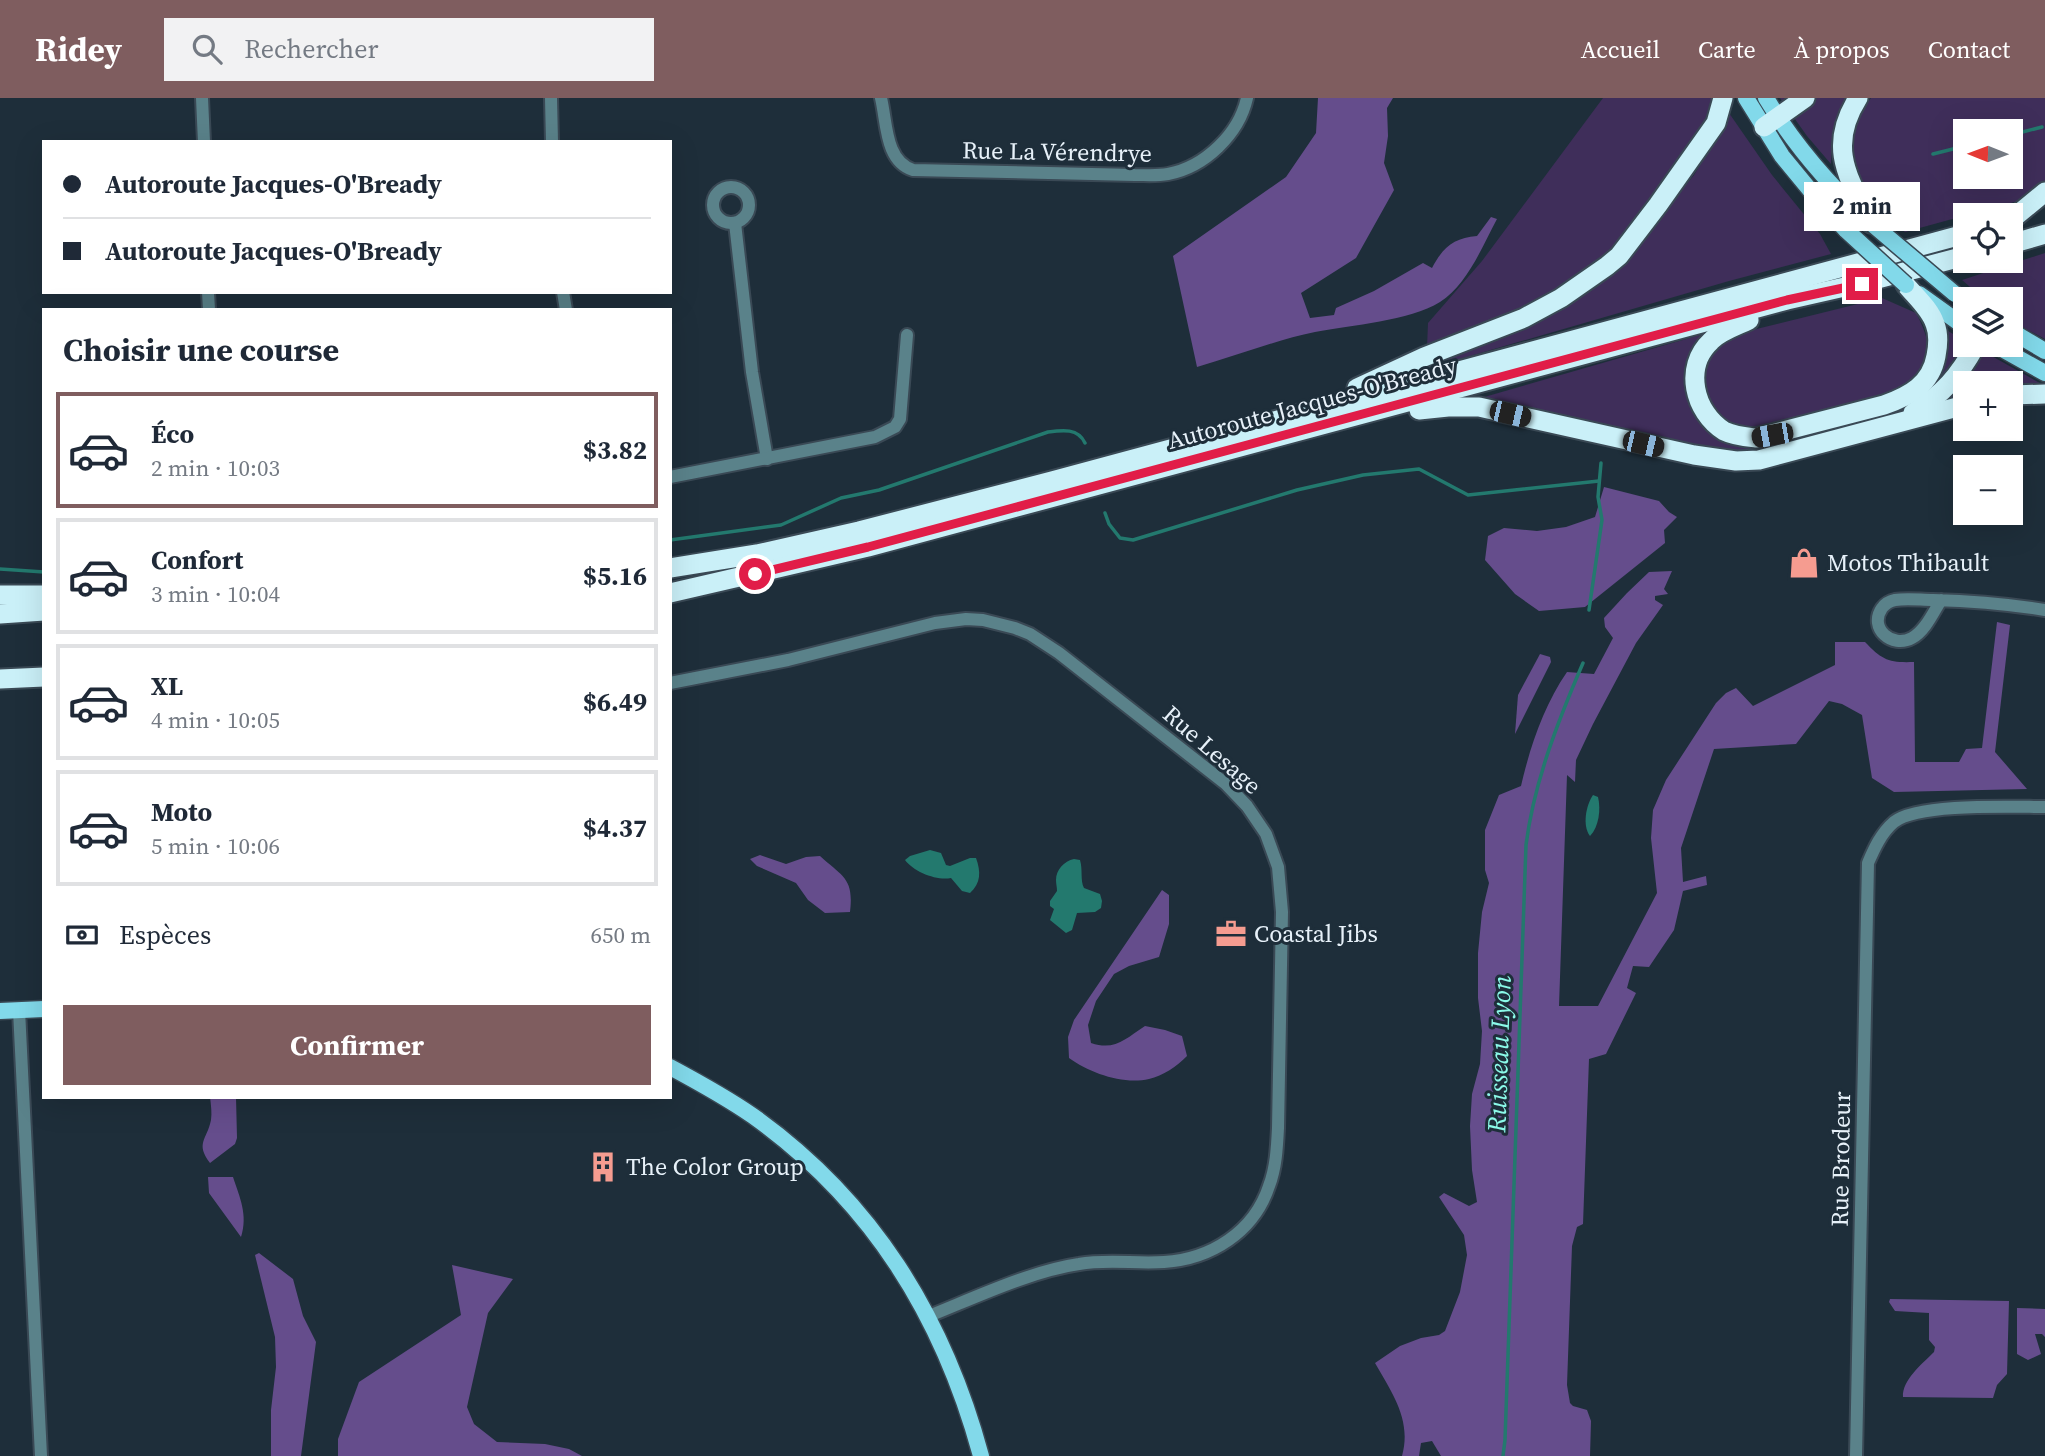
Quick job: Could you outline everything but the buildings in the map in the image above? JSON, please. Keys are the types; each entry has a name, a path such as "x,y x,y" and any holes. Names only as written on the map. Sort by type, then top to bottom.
{"highway":[{"path":"1308,410 1424,357 1524,318 1561,298 1598,273 1619,256 1673,184 1716,123 1723,98"},
{"path":"1771,122 1805,98"},
{"path":"1858,98 1848,114 1841,148 1846,174 1871,223"},
{"path":"2023,211 2045,192"},
{"path":"2023,218 2045,213"},
{"path":"2023,240 2045,233"},
{"name":"Autoroute Jacques-O'Bready","path":"672,568 747,556 859,531 1953,237"},
{"name":"Autoroute Jacques-O'Bready","path":"672,593 868,547 1787,300 1862,284 1953,259"},
{"path":"1787,300 1719,335 1702,353 1695,372 1699,402 1709,419 1726,432 1756,438 1772,435 1884,405 1920,388 1934,365 1938,347 1936,324 1925,302 1906,285"},
{"path":"1894,424 1941,393 1970,357"},
{"path":"2023,395 2045,394"},
{"path":"1348,419 1469,406 1678,452 1745,461 1759,460 1953,408"},
{"path":"0,595 42,595"},
{"path":"0,614 42,611"},
{"path":"0,679 42,677"}],"main road":[{"path":"1746,98 1794,139 1839,193 1871,223 1953,291"},
{"path":"1766,98 1782,156 1846,230 1906,285"},
{"path":"1925,302 1953,320"},
{"path":"2023,338 2045,351"},
{"path":"2016,357 2045,373"},
{"path":"0,1011 42,1009"},
{"path":"672,1068 751,1115 822,1174 850,1202 896,1263 929,1316 962,1396 981,1456"}],"street":[{"path":"202,98 204,140"},
{"path":"551,98 552,140"},
{"name":"Rue La Vérendrye","path":"881,98 893,155 902,165 914,170 1135,175 1167,174 1196,163 1208,155 1233,130 1242,116 1247,98"},
{"path":"735,223 753,383 767,459"},
{"path":"672,477 875,437 895,427 902,407 907,335"},
{"path":"1941,600 1924,626 1911,638 1895,641 1881,632 1878,623 1881,609 1886,604 1899,600 1941,600 2045,610"},
{"name":"Rue Lesage","path":"672,683 788,660 935,622 983,620 1016,628 1059,653 1226,784 1258,820 1272,849 1278,867 1282,912 1278,1128 1275,1164 1270,1184 1255,1214 1245,1227 1222,1245 1196,1257 1164,1262 1099,1262 1065,1266 929,1316"},
{"name":"Rue Brodeur","path":"1856,1456 1868,863 1876,845 1895,822 1915,812 1936,809 2045,807"},
{"path":"19,1010 41,1456"}],"shaded area":[{"path":"1318,98 1393,98 1387,108 1388,136 1384,163 1394,190 1356,258 1301,293 1310,318 1334,315 1336,308 1374,291 1423,263 1432,268 1440,254 1450,245 1477,236 1491,217 1497,219 1466,276 1450,295 1440,302 1413,314 1300,335 1197,367 1173,256 1286,177 1316,133"},
{"path":"1603,98 1714,98 1713,108 1703,128 1627,232 1600,264 1521,310 1427,348 1428,323 1482,261"},
{"path":"1780,98 1847,98 1835,130 1831,164 1807,136"},
{"path":"1871,98 2045,98 2045,181 2033,193 2011,203 1953,203 1953,219 1905,232 1867,197 1857,179 1849,142 1855,120"},
{"path":"1729,113 1772,175 1820,234 1831,254 1391,379 1553,311 1597,285 1631,252 1694,175"},
{"path":"2045,253 2045,339 2023,327 2023,287 1970,287 1962,280 1984,273 2023,273 2023,260"},
{"path":"1882,298 1916,313 1928,346 1925,364 1900,390 1758,429 1746,429 1714,415 1703,391 1705,362 1710,352 1732,335"},
{"path":"1943,328 1953,334 1953,357 1993,357 2018,371 1953,371 1953,401 1769,451 1706,452 1474,400 1700,335 1701,339 1687,370 1686,390 1698,418 1720,438 1888,413 1915,402"},
{"path":"2023,374 2045,386 2023,387"},
{"path":"1604,487 1659,501 1677,517 1664,530 1665,543 1585,607 1539,611 1515,594 1485,560 1488,536 1504,528 1537,531 1566,527 1595,517"},
{"path":"1672,571 1664,589 1668,594 1655,596 1655,600 1663,605 1636,643 1576,760 1575,782 1567,775 1559,1006 1598,1006 1657,893 1651,838 1653,810 1666,780 1716,703 1736,688 1753,706 1835,665 1835,642 1865,642 1886,659 1914,662 1915,762 1959,762 1966,749 1982,748 1997,622 2010,625 1995,752 2027,789 1894,792 1872,778 1862,715 1842,704 1829,701 1796,744 1714,749 1681,848 1683,882 1706,876 1707,885 1683,891 1674,930 1649,967 1633,966 1627,988 1636,993 1606,1054 1589,1059 1583,1224 1577,1227 1572,1246 1567,1385 1570,1403 1587,1410 1591,1421 1590,1456 1441,1456 1432,1441 1421,1443 1419,1456 1402,1456 1404,1430 1399,1407 1375,1363 1400,1346 1445,1331 1460,1292 1467,1255 1464,1235 1439,1197 1444,1193 1469,1206 1477,1202 1470,1126 1472,1094 1480,1064 1482,1031 1478,998 1478,953 1482,912 1489,883 1485,870 1485,830 1499,795 1521,786 1539,727 1551,698 1567,672 1594,674 1613,638 1605,627 1604,618 1649,572"},
{"path":"1540,654 1550,657 1551,662 1515,734 1518,695"},
{"path":"1593,795 1598,797 1599,812 1590,836 1586,827 1586,816"},
{"path":"930,850 941,853 946,865 950,866 976,858 979,877 970,893 962,891 951,878 926,875 905,860"},
{"path":"760,855 786,864 806,857 820,856 845,879 850,892 850,912 825,913 808,900 796,883 757,866 750,859"},
{"path":"1074,859 1080,860 1084,888 1100,894 1102,901 1101,908 1095,912 1077,913 1072,930 1066,933 1050,920 1054,909 1050,906 1050,901 1057,891 1056,876 1059,869"},
{"path":"1162,890 1169,895 1169,924 1159,957 1129,966 1114,974 1096,1001 1088,1025 1091,1043 1107,1046 1120,1042 1145,1026 1165,1030 1182,1036 1187,1056 1159,1076 1139,1080 1118,1079 1087,1068 1069,1058 1068,1037 1074,1020"},
{"path":"210,1099 236,1099 235,1144 210,1163 203,1151 203,1142 211,1112"},
{"path":"208,1177 233,1177 243,1214 241,1237 209,1193"},
{"path":"259,1253 293,1279 303,1316 316,1342 301,1456 271,1456 275,1337 255,1255"},
{"path":"452,1265 513,1279 488,1313 467,1407 474,1424 497,1442 545,1444 569,1449 582,1456 338,1456 338,1439 359,1382 461,1315"},
{"path":"1890,1299 2009,1301 2007,1374 1997,1385 1993,1398 1903,1397 1909,1378 1934,1352 1935,1347 1929,1340 1929,1313 1895,1311"},
{"path":"2017,1308 2045,1309 2045,1337 2035,1334 2041,1354 2028,1360 2017,1354"}],"waterway":[{"name":"Ruisseau Lyon","path":"2023,132 2042,127"},
{"name":"Ruisseau Lyon","path":"1933,154 1953,149"},
{"path":"672,540 781,525 841,498 879,490 1048,432 1074,432 1085,443"},
{"name":"Ruisseau Lyon","path":"1589,610 1602,520 1598,497 1601,463"},
{"path":"1105,513 1109,524 1120,538 1133,540 1297,490 1363,475 1419,469 1468,495 1599,481"},
{"path":"0,569 42,572"},
{"name":"Ruisseau Lyon","path":"1503,1456 1526,845 1548,752 1583,663"}],"place":[{"name":"Motos Thibault","path":"1804,563"},
{"name":"Coastal Jibs","path":"1231,934"},
{"name":"The Color Group","path":"603,1167"}],"route":[{"path":"755,574 868,547 1787,300 1862,284"}]}
